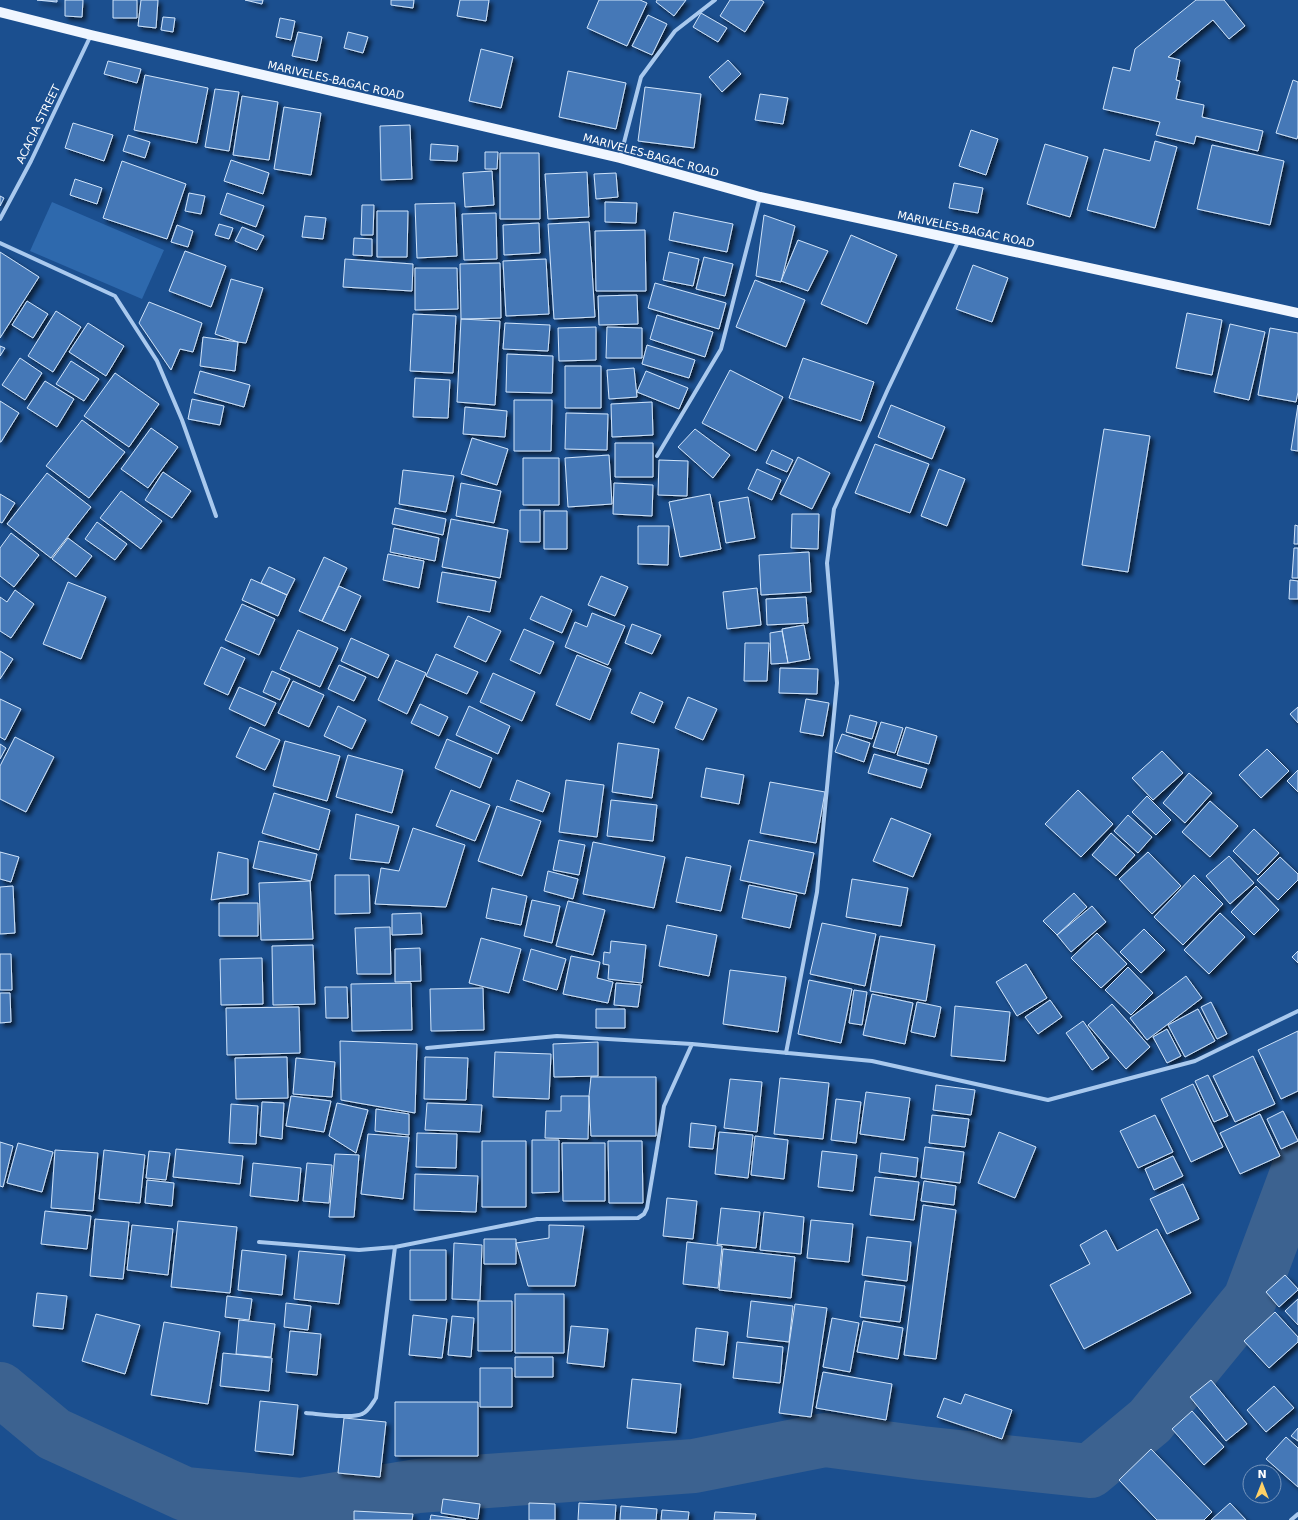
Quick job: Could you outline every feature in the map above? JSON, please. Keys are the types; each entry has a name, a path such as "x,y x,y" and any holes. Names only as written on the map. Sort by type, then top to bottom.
{"main road":[{"name":"MARIVELES-BAGAC ROAD","path":"0,12 91,35 620,158 760,196 1298,313"}],"street":[{"path":"620,158 641,77 675,31 715,0"},
{"name":"ACACIA STREET","path":"0,219 31,161 91,35"},
{"path":"657,456 721,350 760,196"},
{"path":"786,1053 817,892 837,683 827,563 834,509 888,389 959,240"},
{"path":"0,244 116,296 158,361 182,420 216,516"},
{"path":"427,1048 557,1036 692,1044 872,1061 1048,1100 1195,1061 1298,1011"},
{"path":"259,1242 359,1250 395,1246 537,1219 638,1218 644,1214 647,1208 664,1106 692,1044"},
{"path":"306,1414 339,1416 361,1415 367,1412 376,1398 395,1246"},
{"path":"1291,1520 1298,1514"}],"shaded area":[{"path":"52,202 164,250 142,299 30,251"}],"building":[{"path":"37,0 57,0 57,2"},
{"path":"65,0 83,0 82,17 65,16"},
{"path":"113,0 137,0 137,18 113,18"},
{"path":"141,0 158,0 156,28 138,26"},
{"path":"245,0 263,0 262,4"},
{"path":"391,0 414,0 413,8 391,5"},
{"path":"460,0 489,0 486,21 457,16"},
{"path":"599,0 640,0 647,3 627,46 587,28"},
{"path":"657,0 686,0 674,16 656,2"},
{"path":"730,0 761,0 764,2 745,32 720,16"},
{"path":"1196,0 1224,0 1245,26 1229,39 1213,20 1168,57 1180,60 1176,80 1180,81 1176,99 1204,105 1202,117 1263,131 1258,151 1196,136 1194,144 1156,135 1160,122 1103,109 1113,67 1130,71 1135,49"},
{"path":"701,13 727,28 718,42 693,27"},
{"path":"648,15 667,24 652,55 632,46"},
{"path":"163,17 175,18 173,32 161,30"},
{"path":"280,18 295,21 291,40 276,37"},
{"path":"298,32 322,37 317,61 292,56"},
{"path":"348,32 368,37 363,53 344,48"},
{"path":"481,49 513,57 501,108 469,101"},
{"path":"728,60 741,74 722,92 709,77"},
{"path":"108,61 141,69 137,83 104,74"},
{"path":"568,71 626,83 616,129 559,117"},
{"path":"145,75 208,88 197,143 134,130"},
{"path":"1293,80 1298,82 1297,139 1276,133"},
{"path":"645,87 701,94 694,148 638,141"},
{"path":"215,89 239,92 229,151 205,147"},
{"path":"760,94 788,98 783,124 755,120"},
{"path":"242,96 278,102 269,160 233,155"},
{"path":"284,107 321,113 311,175 274,169"},
{"path":"73,123 113,135 104,161 65,148"},
{"path":"410,125 412,179 381,180 380,126"},
{"path":"971,130 998,139 986,175 959,166"},
{"path":"128,135 150,142 145,158 123,151"},
{"path":"1155,141 1177,147 1155,228 1087,210 1104,149 1150,161"},
{"path":"431,144 458,146 457,161 430,160"},
{"path":"1045,144 1088,157 1070,217 1027,204"},
{"path":"1212,145 1284,161 1270,225 1197,209"},
{"path":"485,152 498,152 497,169 485,169"},
{"path":"500,153 539,153 540,219 500,219"},
{"path":"231,160 269,173 263,194 224,181"},
{"path":"122,161 186,184 167,239 103,218"},
{"path":"492,171 494,205 465,207 463,173"},
{"path":"587,172 589,217 548,219 545,174"},
{"path":"616,173 618,197 596,199 594,174"},
{"path":"75,179 102,188 97,204 70,195"},
{"path":"954,183 983,188 978,213 949,208"},
{"path":"189,193 205,196 201,214 185,211"},
{"path":"227,193 264,206 256,227 220,214"},
{"path":"0,196 4,198 0,206"},
{"path":"605,202 637,203 636,223 605,222"},
{"path":"455,203 457,256 417,258 415,204"},
{"path":"362,205 374,205 373,235 361,235"},
{"path":"377,211 408,211 407,257 377,257"},
{"path":"674,212 733,224 727,252 669,240"},
{"path":"496,213 497,259 464,260 462,214"},
{"path":"764,215 795,226 781,282 756,276"},
{"path":"305,216 326,218 323,239 302,237"},
{"path":"589,222 595,317 554,319 548,224"},
{"path":"539,223 540,253 504,255 503,225"},
{"path":"219,224 233,228 229,239 215,235"},
{"path":"177,225 193,231 188,247 171,242"},
{"path":"242,227 264,236 257,250 235,241"},
{"path":"645,230 646,291 596,291 595,231"},
{"path":"851,235 897,255 867,324 821,304"},
{"path":"354,238 372,239 372,256 353,255"},
{"path":"798,240 828,251 808,291 781,281"},
{"path":"185,251 226,266 211,307 169,291"},
{"path":"0,252 39,277 0,338"},
{"path":"669,252 699,259 693,286 663,280"},
{"path":"704,257 733,264 725,296 696,289"},
{"path":"345,259 413,264 412,291 343,287"},
{"path":"546,259 549,314 506,316 503,261"},
{"path":"500,263 501,318 461,319 460,264"},
{"path":"973,265 1008,278 992,322 956,309"},
{"path":"415,268 457,268 458,309 415,310"},
{"path":"231,279 263,288 246,343 238,342 215,334"},
{"path":"755,280 805,300 786,347 736,327"},
{"path":"655,283 726,303 719,329 648,308"},
{"path":"637,295 638,324 599,325 598,296"},
{"path":"27,301 48,314 33,338 12,325"},
{"path":"149,302 202,323 193,352 180,349 171,370 139,323"},
{"path":"56,311 81,327 53,372 28,356"},
{"path":"1187,313 1222,320 1212,375 1176,368"},
{"path":"413,314 456,316 453,373 410,371"},
{"path":"657,315 713,332 705,357 650,339"},
{"path":"461,319 500,321 495,405 457,402"},
{"path":"88,323 124,346 106,376 69,352"},
{"path":"505,323 550,325 548,351 503,349"},
{"path":"1230,324 1265,332 1249,400 1214,392"},
{"path":"596,327 596,360 559,361 558,328"},
{"path":"607,327 642,328 642,358 606,358"},
{"path":"1270,328 1298,333 1298,392 1296,402 1258,395"},
{"path":"203,337 238,342 235,371 200,366"},
{"path":"647,345 695,360 689,378 642,364"},
{"path":"0,346 5,348 0,356"},
{"path":"507,354 553,356 552,393 506,392"},
{"path":"20,358 42,373 25,400 2,385"},
{"path":"803,358 874,382 861,421 789,398"},
{"path":"71,361 99,379 84,401 56,384"},
{"path":"565,366 601,366 601,408 565,408"},
{"path":"634,368 637,397 609,399 607,370"},
{"path":"730,370 783,397 756,451 702,423"},
{"path":"200,371 250,385 244,407 194,393"},
{"path":"646,371 688,388 679,409 637,392"},
{"path":"115,373 159,404 129,447 84,416"},
{"path":"415,378 450,380 448,418 413,417"},
{"path":"45,381 74,399 57,427 27,408"},
{"path":"192,399 224,406 220,425 188,419"},
{"path":"514,400 552,400 551,451 514,451"},
{"path":"0,401 19,413 1,442 0,442"},
{"path":"652,402 653,435 612,437 611,404"},
{"path":"891,405 945,427 932,459 878,437"},
{"path":"1298,405 1298,451 1291,450"},
{"path":"465,407 507,411 505,437 463,434"},
{"path":"566,413 608,414 607,450 565,449"},
{"path":"82,420 125,452 89,498 46,466"},
{"path":"151,428 178,447 148,488 121,469"},
{"path":"695,429 730,455 713,478 678,447"},
{"path":"1104,429 1150,436 1128,572 1082,565"},
{"path":"472,438 508,449 497,485 461,474"},
{"path":"615,443 653,443 653,477 615,477"},
{"path":"875,444 929,464 910,513 855,493"},
{"path":"772,450 793,460 787,472 766,463"},
{"path":"609,455 612,504 568,507 565,458"},
{"path":"798,457 830,473 812,509 780,494"},
{"path":"523,458 559,458 559,505 523,505"},
{"path":"659,460 688,461 687,496 658,495"},
{"path":"757,469 781,480 772,500 748,489"},
{"path":"939,469 965,479 947,526 921,516"},
{"path":"403,470 454,476 446,512 399,504"},
{"path":"163,472 191,491 172,518 145,500"},
{"path":"47,473 91,507 51,558 7,524"},
{"path":"461,483 501,491 494,523 456,516"},
{"path":"614,483 653,485 652,516 613,514"},
{"path":"121,491 162,521 141,549 100,518"},
{"path":"0,494 15,503 2,523 0,522"},
{"path":"710,494 721,549 680,557 669,502"},
{"path":"748,497 755,538 726,543 719,502"},
{"path":"395,508 446,519 443,535 392,524"},
{"path":"520,510 540,510 540,542 520,542"},
{"path":"544,511 567,511 567,549 544,549"},
{"path":"792,514 819,514 818,549 791,548"},
{"path":"451,519 508,530 500,578 442,567"},
{"path":"97,522 127,544 115,560 85,539"},
{"path":"1295,525 1298,526 1298,544 1294,544"},
{"path":"638,526 669,526 668,565 638,564"},
{"path":"394,528 439,538 435,561 390,552"},
{"path":"11,533 39,555 14,587 0,576 0,548"},
{"path":"68,538 92,556 76,577 52,559"},
{"path":"1294,548 1298,548 1298,578 1292,578"},
{"path":"809,552 811,592 761,595 759,555"},
{"path":"388,554 424,561 419,588 383,580"},
{"path":"324,557 347,568 322,621 299,611"},
{"path":"269,567 295,579 287,595 261,583"},
{"path":"442,572 496,581 490,612 437,602"},
{"path":"601,576 628,587 615,616 588,605"},
{"path":"251,579 287,595 278,616 242,600"},
{"path":"1290,580 1298,581 1298,599 1289,599"},
{"path":"68,582 106,597 81,659 43,644"},
{"path":"339,586 361,596 345,631 322,621"},
{"path":"757,588 761,625 727,629 723,592"},
{"path":"15,590 34,604 11,638 0,631 0,597 7,602"},
{"path":"541,596 572,610 562,633 530,619"},
{"path":"806,597 808,623 767,625 766,599"},
{"path":"242,604 275,619 259,655 225,640"},
{"path":"592,613 625,626 608,665 565,647 575,622 587,627"},
{"path":"468,616 501,631 486,662 454,647"},
{"path":"632,624 661,635 652,654 625,643"},
{"path":"804,625 810,659 788,663 782,629"},
{"path":"524,629 554,642 540,674 510,660"},
{"path":"298,630 338,648 320,687 280,669"},
{"path":"782,631 788,663 771,664 770,633"},
{"path":"351,638 389,655 378,678 341,661"},
{"path":"745,643 769,643 767,681 744,681"},
{"path":"221,647 245,658 228,695 204,684"},
{"path":"0,651 13,659 0,679"},
{"path":"436,654 478,672 467,694 426,676"},
{"path":"577,655 611,669 590,720 556,705"},
{"path":"396,660 426,673 407,714 378,700"},
{"path":"339,665 366,677 354,701 328,689"},
{"path":"780,668 818,669 817,694 779,693"},
{"path":"272,671 290,679 280,700 263,692"},
{"path":"493,673 535,692 522,721 480,702"},
{"path":"293,681 324,695 309,727 278,713"},
{"path":"239,687 276,703 265,726 229,709"},
{"path":"640,692 663,702 654,723 631,713"},
{"path":"688,697 717,709 703,740 675,728"},
{"path":"0,699 21,709 5,740 0,737"},
{"path":"806,699 829,703 823,736 800,732"},
{"path":"420,704 448,717 439,736 411,723"},
{"path":"338,706 366,720 352,749 324,736"},
{"path":"469,706 510,726 498,754 456,735"},
{"path":"1298,707 1298,723 1290,714"},
{"path":"850,715 877,722 872,739 846,732"},
{"path":"881,722 903,728 895,753 873,747"},
{"path":"250,727 280,740 265,770 236,757"},
{"path":"906,727 937,736 929,764 897,755"},
{"path":"842,734 870,743 864,762 835,752"},
{"path":"15,737 54,757 26,812 0,799 0,766"},
{"path":"447,739 492,758 480,788 435,768"},
{"path":"285,741 340,756 327,801 273,786"},
{"path":"618,743 659,749 652,798 612,792"},
{"path":"0,744 6,748 0,759"},
{"path":"1267,749 1289,771 1261,798 1239,775"},
{"path":"1162,751 1183,773 1153,800 1132,778"},
{"path":"874,754 927,769 921,788 868,773"},
{"path":"348,755 403,770 392,813 336,797"},
{"path":"706,768 744,775 739,804 701,797"},
{"path":"1298,770 1298,792 1287,781"},
{"path":"1189,773 1212,793 1185,823 1163,803"},
{"path":"517,780 550,793 543,812 510,800"},
{"path":"566,780 604,785 597,837 559,832"},
{"path":"770,782 825,792 816,843 760,833"},
{"path":"451,790 490,805 475,841 436,826"},
{"path":"1078,790 1113,824 1081,857 1045,824"},
{"path":"274,793 330,810 319,850 262,833"},
{"path":"1147,796 1171,820 1156,835 1132,812"},
{"path":"611,800 657,805 653,841 607,836"},
{"path":"1210,801 1238,826 1210,857 1182,832"},
{"path":"497,806 541,821 522,876 478,861"},
{"path":"356,814 399,826 389,863 350,859"},
{"path":"1128,815 1152,837 1138,853 1114,831"},
{"path":"891,818 931,834 913,877 873,861"},
{"path":"413,828 465,845 446,907 375,904 381,868 399,871"},
{"path":"1254,829 1279,853 1258,875 1233,851"},
{"path":"1111,833 1135,855 1116,876 1092,855"},
{"path":"559,840 585,845 579,875 553,870"},
{"path":"749,840 814,853 805,894 740,880"},
{"path":"259,841 317,854 311,881 253,868"},
{"path":"593,842 665,857 654,908 583,894"},
{"path":"0,852 19,857 11,882 0,879"},
{"path":"218,852 248,859 248,894 211,900"},
{"path":"1148,852 1181,886 1152,914 1119,879"},
{"path":"1229,856 1254,883 1230,904 1206,876"},
{"path":"686,857 731,866 721,911 676,902"},
{"path":"1280,857 1298,874 1298,880 1278,900 1257,880"},
{"path":"548,871 578,879 573,899 544,891"},
{"path":"335,875 369,875 370,913 335,914"},
{"path":"1194,875 1223,904 1183,945 1154,917"},
{"path":"852,879 908,888 901,926 846,917"},
{"path":"310,881 313,939 261,940 259,883"},
{"path":"749,885 797,895 790,928 742,918"},
{"path":"13,886 15,933 0,934 0,887"},
{"path":"1256,886 1279,910 1254,935 1231,912"},
{"path":"492,888 527,896 521,925 486,918"},
{"path":"1074,893 1087,907 1057,935 1043,921"},
{"path":"532,900 560,906 552,943 524,936"},
{"path":"568,901 605,910 593,955 556,946"},
{"path":"219,903 258,903 258,936 219,936"},
{"path":"1092,906 1106,922 1071,952 1057,935"},
{"path":"421,913 422,934 392,935 392,914"},
{"path":"1220,913 1245,937 1209,974 1184,950"},
{"path":"822,923 876,934 865,986 810,974"},
{"path":"667,925 717,935 709,976 659,966"},
{"path":"390,927 391,974 357,974 355,928"},
{"path":"1144,929 1165,950 1141,973 1120,952"},
{"path":"1097,933 1127,964 1101,988 1071,958"},
{"path":"880,936 935,945 926,1001 870,991"},
{"path":"481,938 521,949 509,993 469,983"},
{"path":"611,941 646,945 642,983 608,979 609,965 603,964 604,952 610,953"},
{"path":"313,945 315,1004 273,1005 272,946"},
{"path":"420,948 421,981 395,982 395,949"},
{"path":"531,949 566,959 557,990 523,980"},
{"path":"1298,951 1298,963 1292,957"},
{"path":"0,954 11,954 12,990 0,990"},
{"path":"571,956 600,962 597,978 613,982 608,1003 563,994"},
{"path":"262,958 263,1004 221,1005 220,959"},
{"path":"1026,964 1047,998 1017,1016 996,982"},
{"path":"1128,967 1153,993 1131,1015 1105,990"},
{"path":"730,970 786,977 778,1032 723,1024"},
{"path":"1186,976 1202,998 1147,1040 1130,1018"},
{"path":"809,980 852,989 841,1043 798,1034"},
{"path":"411,983 412,1030 352,1031 351,984"},
{"path":"616,983 641,985 638,1007 614,1005"},
{"path":"325,987 347,987 348,1018 326,1018"},
{"path":"483,988 484,1030 431,1031 430,989"},
{"path":"854,990 867,992 862,1025 849,1023"},
{"path":"0,993 10,993 11,1022 0,1023"},
{"path":"872,994 913,1003 905,1044 863,1035"},
{"path":"1050,1000 1062,1017 1038,1034 1025,1017"},
{"path":"917,1002 941,1007 935,1037 911,1032"},
{"path":"1211,1002 1227,1034 1217,1039 1201,1007"},
{"path":"1112,1004 1150,1047 1126,1069 1088,1025"},
{"path":"955,1006 1010,1012 1005,1061 951,1056"},
{"path":"299,1007 300,1053 227,1055 226,1008"},
{"path":"596,1009 625,1009 625,1028 596,1028"},
{"path":"1198,1009 1215,1041 1185,1057 1168,1025"},
{"path":"1083,1021 1109,1058 1092,1070 1066,1033"},
{"path":"1167,1029 1181,1056 1167,1063 1153,1037"},
{"path":"1298,1031 1298,1091 1281,1099 1258,1050"},
{"path":"340,1041 417,1044 415,1113 341,1100"},
{"path":"598,1042 598,1076 554,1077 553,1044"},
{"path":"495,1052 551,1054 549,1099 493,1097"},
{"path":"1253,1056 1275,1104 1235,1122 1213,1076"},
{"path":"287,1057 288,1098 236,1099 235,1058"},
{"path":"425,1057 468,1058 466,1100 424,1099"},
{"path":"296,1058 335,1062 332,1097 293,1094"},
{"path":"1208,1075 1228,1116 1214,1122 1195,1081"},
{"path":"591,1077 656,1077 656,1136 591,1136 589,1096"},
{"path":"780,1078 829,1083 823,1139 774,1134"},
{"path":"730,1079 762,1082 757,1132 724,1128"},
{"path":"1193,1084 1223,1147 1191,1162 1161,1099"},
{"path":"936,1085 975,1090 971,1115 933,1110"},
{"path":"866,1092 910,1098 904,1140 860,1134"},
{"path":"291,1096 331,1101 324,1132 286,1126"},
{"path":"561,1096 589,1096 588,1139 545,1138 546,1111 561,1111"},
{"path":"836,1099 861,1102 856,1143 831,1140"},
{"path":"262,1102 284,1103 282,1139 260,1136"},
{"path":"337,1103 368,1110 356,1153 329,1136"},
{"path":"427,1103 482,1105 480,1132 425,1130"},
{"path":"231,1104 258,1106 256,1144 229,1143"},
{"path":"376,1109 409,1114 409,1135 375,1131"},
{"path":"1283,1111 1298,1141 1281,1149 1267,1119"},
{"path":"1260,1114 1280,1156 1240,1174 1220,1133"},
{"path":"932,1115 969,1119 965,1147 929,1143"},
{"path":"1155,1115 1173,1152 1138,1168 1120,1131"},
{"path":"691,1123 716,1126 713,1149 689,1147"},
{"path":"719,1132 753,1135 748,1178 715,1174"},
{"path":"999,1132 1036,1147 1015,1198 978,1183"},
{"path":"417,1133 457,1134 456,1168 416,1167"},
{"path":"368,1134 409,1137 403,1199 361,1194"},
{"path":"755,1136 788,1140 784,1179 751,1175"},
{"path":"532,1140 559,1140 559,1192 532,1193"},
{"path":"482,1141 526,1141 526,1207 482,1207"},
{"path":"608,1141 642,1141 643,1203 609,1203"},
{"path":"0,1142 13,1146 3,1187 0,1186"},
{"path":"18,1143 53,1152 42,1192 7,1183"},
{"path":"562,1143 605,1143 605,1201 563,1201"},
{"path":"925,1147 964,1152 960,1183 921,1178"},
{"path":"176,1149 243,1156 240,1184 173,1177"},
{"path":"55,1150 98,1153 93,1211 51,1208"},
{"path":"104,1150 145,1155 140,1203 99,1199"},
{"path":"149,1151 170,1153 166,1180 146,1178"},
{"path":"822,1151 857,1155 853,1191 818,1187"},
{"path":"881,1153 918,1158 916,1177 879,1172"},
{"path":"335,1154 359,1155 354,1217 329,1217"},
{"path":"1173,1156 1183,1176 1154,1190 1145,1169"},
{"path":"253,1163 301,1168 298,1201 250,1196"},
{"path":"307,1163 332,1165 329,1203 303,1201"},
{"path":"415,1174 478,1176 476,1212 414,1210"},
{"path":"875,1177 919,1182 914,1220 870,1215"},
{"path":"147,1180 174,1183 172,1206 145,1203"},
{"path":"924,1181 956,1186 954,1205 921,1201"},
{"path":"1183,1184 1199,1219 1167,1234 1150,1199"},
{"path":"667,1198 697,1201 693,1239 663,1236"},
{"path":"923,1205 956,1210 936,1359 904,1355"},
{"path":"721,1208 760,1212 756,1248 717,1244"},
{"path":"45,1211 91,1216 87,1249 41,1244"},
{"path":"764,1212 804,1217 801,1254 760,1250"},
{"path":"95,1219 129,1222 123,1279 90,1276"},
{"path":"811,1220 853,1224 849,1262 807,1258"},
{"path":"178,1221 237,1227 230,1293 171,1287"},
{"path":"132,1225 173,1229 168,1275 127,1270"},
{"path":"549,1225 584,1226 575,1286 528,1286 516,1243 549,1238"},
{"path":"1157,1229 1191,1293 1084,1349 1050,1285 1090,1264 1080,1245 1106,1230 1117,1251"},
{"path":"867,1237 911,1242 907,1281 862,1275"},
{"path":"484,1239 516,1239 516,1264 484,1264"},
{"path":"687,1242 722,1246 718,1288 683,1284"},
{"path":"454,1243 482,1245 480,1300 452,1299"},
{"path":"723,1249 795,1257 791,1298 719,1290"},
{"path":"242,1250 286,1255 282,1295 238,1290"},
{"path":"410,1250 446,1250 446,1300 410,1300"},
{"path":"299,1251 345,1255 339,1304 294,1299"},
{"path":"1285,1275 1298,1290 1279,1307 1266,1292"},
{"path":"865,1281 905,1286 900,1322 860,1317"},
{"path":"37,1293 67,1296 63,1329 33,1326"},
{"path":"515,1294 564,1294 564,1353 515,1353"},
{"path":"227,1296 252,1299 249,1320 225,1317"},
{"path":"1298,1299 1298,1325 1285,1311"},
{"path":"478,1301 512,1301 512,1351 478,1351"},
{"path":"751,1301 793,1306 789,1342 747,1337"},
{"path":"286,1303 311,1306 308,1330 284,1327"},
{"path":"795,1304 827,1308 811,1417 779,1413"},
{"path":"1275,1312 1298,1337 1298,1342 1269,1368 1244,1341"},
{"path":"96,1314 140,1325 125,1374 82,1361"},
{"path":"413,1315 447,1319 442,1358 409,1355"},
{"path":"452,1316 474,1318 471,1357 448,1355"},
{"path":"832,1318 859,1323 850,1372 823,1367"},
{"path":"239,1320 275,1324 271,1357 236,1354"},
{"path":"863,1321 903,1328 898,1359 857,1352"},
{"path":"164,1322 220,1332 208,1404 151,1395"},
{"path":"571,1326 608,1329 604,1367 567,1363"},
{"path":"696,1328 728,1332 724,1365 693,1361"},
{"path":"290,1331 321,1334 317,1375 286,1372"},
{"path":"737,1342 783,1347 780,1383 733,1378"},
{"path":"223,1353 272,1358 269,1391 220,1386"},
{"path":"515,1357 553,1357 553,1377 515,1377"},
{"path":"480,1368 512,1368 512,1407 480,1407"},
{"path":"823,1372 892,1384 886,1420 816,1408"},
{"path":"632,1379 681,1384 676,1433 627,1428"},
{"path":"1211,1380 1247,1424 1226,1441 1190,1397"},
{"path":"1274,1386 1294,1408 1266,1432 1247,1410"},
{"path":"965,1394 1012,1410 1002,1439 937,1417 944,1398 961,1404"},
{"path":"260,1401 298,1405 293,1455 255,1451"},
{"path":"395,1402 478,1402 478,1456 395,1456"},
{"path":"1192,1411 1224,1447 1204,1465 1172,1429"},
{"path":"344,1418 386,1422 380,1477 338,1473"},
{"path":"1298,1428 1298,1441 1291,1436"},
{"path":"1286,1437 1298,1448 1298,1487 1282,1473 1282,1464 1272,1464 1266,1459"},
{"path":"1151,1449 1212,1512 1204,1520 1157,1520 1119,1480"},
{"path":"443,1499 480,1504 478,1519 441,1513"},
{"path":"529,1503 555,1504 555,1520 529,1520"},
{"path":"579,1503 616,1505 615,1520 578,1520"},
{"path":"1230,1503 1246,1520 1211,1520"},
{"path":"621,1506 657,1509 656,1520 620,1520"},
{"path":"662,1510 689,1512 688,1520 661,1520"},
{"path":"354,1511 413,1514 412,1520 354,1520"},
{"path":"715,1512 756,1514 755,1520 714,1520"},
{"path":"431,1515 466,1520 430,1520"}],"waterway":[{"path":"0,1389 54,1434 185,1494 301,1505 418,1486 694,1466 825,1440 922,1453 1090,1471 1150,1421 1250,1299 1298,1170"}]}
